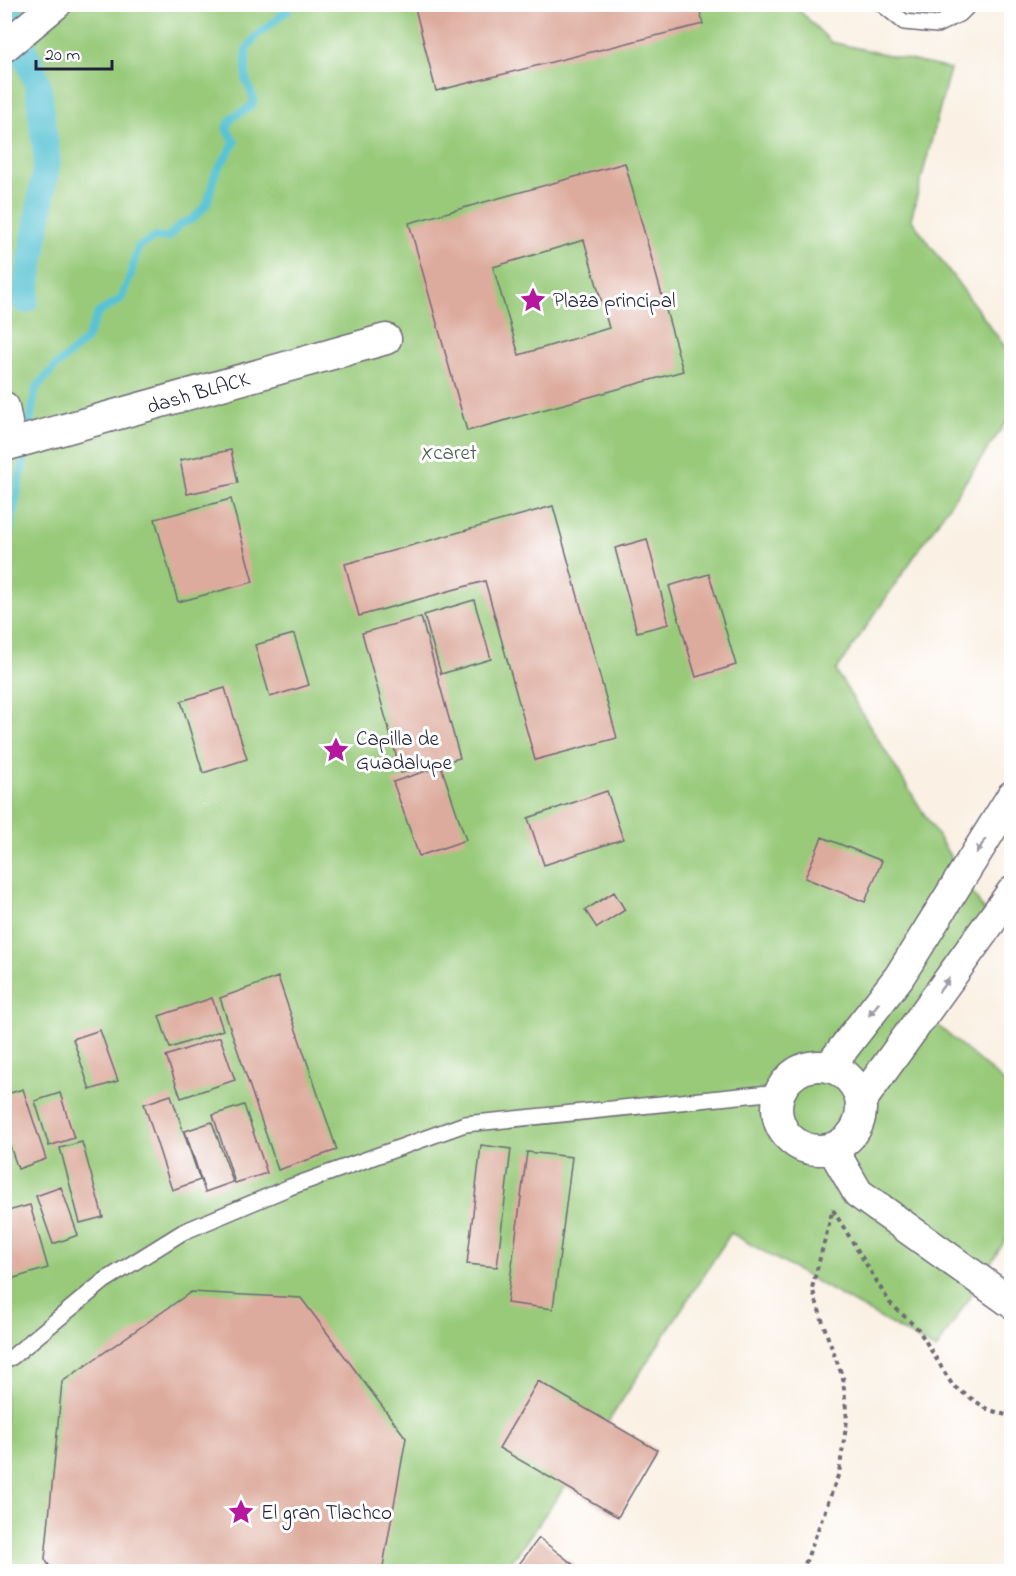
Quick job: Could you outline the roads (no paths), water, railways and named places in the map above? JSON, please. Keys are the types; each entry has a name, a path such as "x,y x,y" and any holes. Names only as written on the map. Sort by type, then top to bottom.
{"street":[{"path":"4,47 56,4"},
{"name":"dash BLACK","path":"8,445 386,339"},
{"path":"4,407 8,445"},
{"path":"829,1067 899,977 1011,796"},
{"path":"861,1101 1011,892"},
{"path":"829,1067 850,1079 857,1089 861,1101 861,1113 852,1135 843,1143 820,1151 808,1149 797,1145 781,1127 776,1104 779,1092 794,1074 805,1068 829,1067"},
{"path":"832,1148 858,1193 1011,1303"}],"lane":[{"path":"882,4 904,22 937,25 961,14 970,4"},
{"path":"4,1360 12,1357 104,1281 183,1232 291,1187 465,1124 779,1092"}],"waterway":[{"path":"5,4 38,84 47,161 25,300"},
{"path":"28,433 36,388 55,367 86,340 98,313 121,299 138,247 156,237 168,238 179,225 193,219 207,204 215,174 235,142 226,128 233,117 252,106 254,99 246,80 246,50 256,36 288,10 291,4"},
{"path":"4,561 26,448"}],"place":[{"name":"Plaza principal","path":"533,300"},
{"name":"Capilla de Guadalupe","path":"336,750"},
{"name":"El gran Tlachco","path":"241,1512"}],"park label":[{"name":"Xcaret","path":"449,452"}]}
